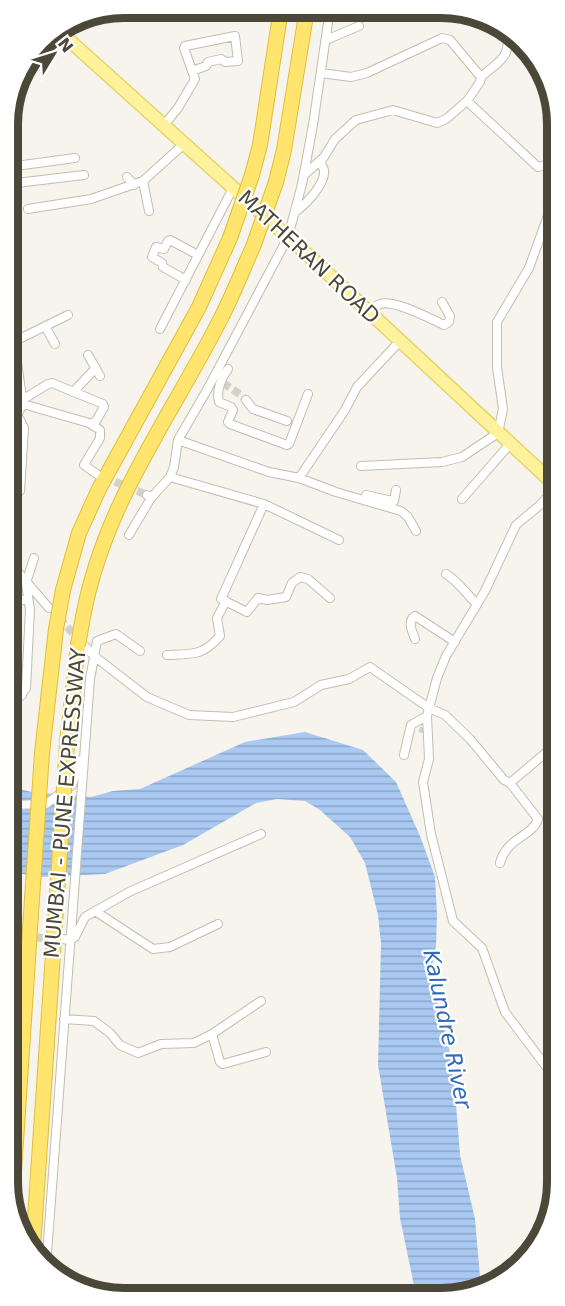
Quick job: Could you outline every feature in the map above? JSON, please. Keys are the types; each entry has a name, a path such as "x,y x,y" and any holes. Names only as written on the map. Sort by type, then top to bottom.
{"highway":[{"name":"MUMBAI - PUNE EXPRESSWAY","path":"18,1111 42,753 56,628 63,590 79,533 99,489 199,307 230,238 260,145 280,18"},
{"name":"MUMBAI - PUNE EXPRESSWAY","path":"34,1237 67,743 83,617 102,542 121,500 221,318 253,247 276,182 284,150 306,18"}],"main road":[{"name":"MATHERAN ROAD","path":"65,36 288,237 547,479"}],"street":[{"path":"308,394 287,445 230,424 228,422 233,410 218,400 219,381 288,237 304,175 329,18"},
{"path":"326,40 359,26"},
{"path":"164,125 178,108 195,79 192,71 185,46 235,36 238,61 225,62 221,59 208,62 206,66 192,71"},
{"path":"321,73 351,77 367,73 442,38 450,40 481,77"},
{"path":"304,175 320,161 335,139 356,120 393,110 437,123 446,119 467,101 481,77 507,53 509,42"},
{"path":"467,101 538,167 547,164"},
{"path":"28,209 92,199 134,185 143,181 184,143"},
{"path":"18,167 75,158"},
{"path":"295,212 303,207 315,192 323,176 324,171 320,161"},
{"path":"18,183 84,175"},
{"path":"127,177 134,185"},
{"path":"143,181 149,211"},
{"path":"160,329 233,188"},
{"path":"361,466 442,462 462,457 498,433 503,409 497,367 497,322 529,268 547,218"},
{"path":"186,280 163,267 162,263 152,257 156,247 164,249 171,240 198,255"},
{"path":"368,312 382,303 390,303 426,315 444,325 449,322 450,316 442,302"},
{"path":"18,340 68,315"},
{"path":"45,326 55,344"},
{"path":"299,478 345,410 357,387 400,341"},
{"path":"88,355 100,376"},
{"path":"73,392 96,368"},
{"path":"129,535 149,497 170,477 178,440 228,369"},
{"path":"18,375 22,402 18,412"},
{"path":"22,402 52,383 103,404 104,408 96,421 91,424"},
{"path":"246,400 253,409 287,421"},
{"path":"22,402 91,424 100,430 100,438 84,465 98,474"},
{"path":"18,422 24,428 20,491 18,493"},
{"path":"178,440 269,472 299,478 382,502 401,511 416,531"},
{"path":"462,499 510,444"},
{"path":"170,477 264,504 339,540"},
{"path":"382,502 394,501 396,490"},
{"path":"355,493 365,498"},
{"path":"424,728 446,656 477,604 516,525 547,496"},
{"path":"264,504 221,599 247,612 258,598 267,600 286,597 292,583 300,577 309,579 330,598"},
{"path":"18,697 26,688 30,610 26,583 34,558"},
{"path":"18,572 49,608"},
{"path":"446,574 458,581 467,595 477,604"},
{"path":"18,601 28,599"},
{"path":"167,655 191,653 210,648 220,636 217,618 226,601"},
{"path":"415,639 410,626 415,616 455,642"},
{"path":"47,1255 64,1020 66,940 73,911 90,680 97,641 116,633 140,651"},
{"path":"81,645 147,696 189,715 233,717 294,702 321,685 349,679 370,667 427,714 429,759 423,782 423,793 453,921 482,948 506,1012 547,1067"},
{"path":"404,755 411,724 427,714 445,715 504,780 510,783 538,819 536,825 505,850 500,863"},
{"path":"18,805 46,804 72,785 84,747"},
{"path":"510,783 547,755"},
{"path":"66,940 75,937 85,917 129,892 261,834"},
{"path":"95,911 153,949 170,947 218,924"},
{"path":"64,1020 94,1020 120,1045 138,1053 161,1044 194,1043 212,1034 261,1001"},
{"path":"212,1034 220,1062 223,1064 266,1052"}],"water":[{"path":"305,732 363,750 396,782 420,836 435,877 437,914 436,946 432,965 433,984 449,1048 460,1155 475,1219 480,1281 455,1287 415,1288 400,1218 397,1178 378,1065 381,944 378,915 365,863 350,837 320,810 305,801 277,799 256,803 183,845 105,874 42,877 18,873 18,789 91,797 113,791 140,789 245,742"}],"tunnel":[{"path":"223,383 246,400"},
{"path":"104,477 147,495"},
{"path":"59,618 79,640"},
{"path":"422,733 424,728"},
{"path":"18,936 55,939"}],"water label":[{"name":"Kalundre River","path":"448,1029"}]}
